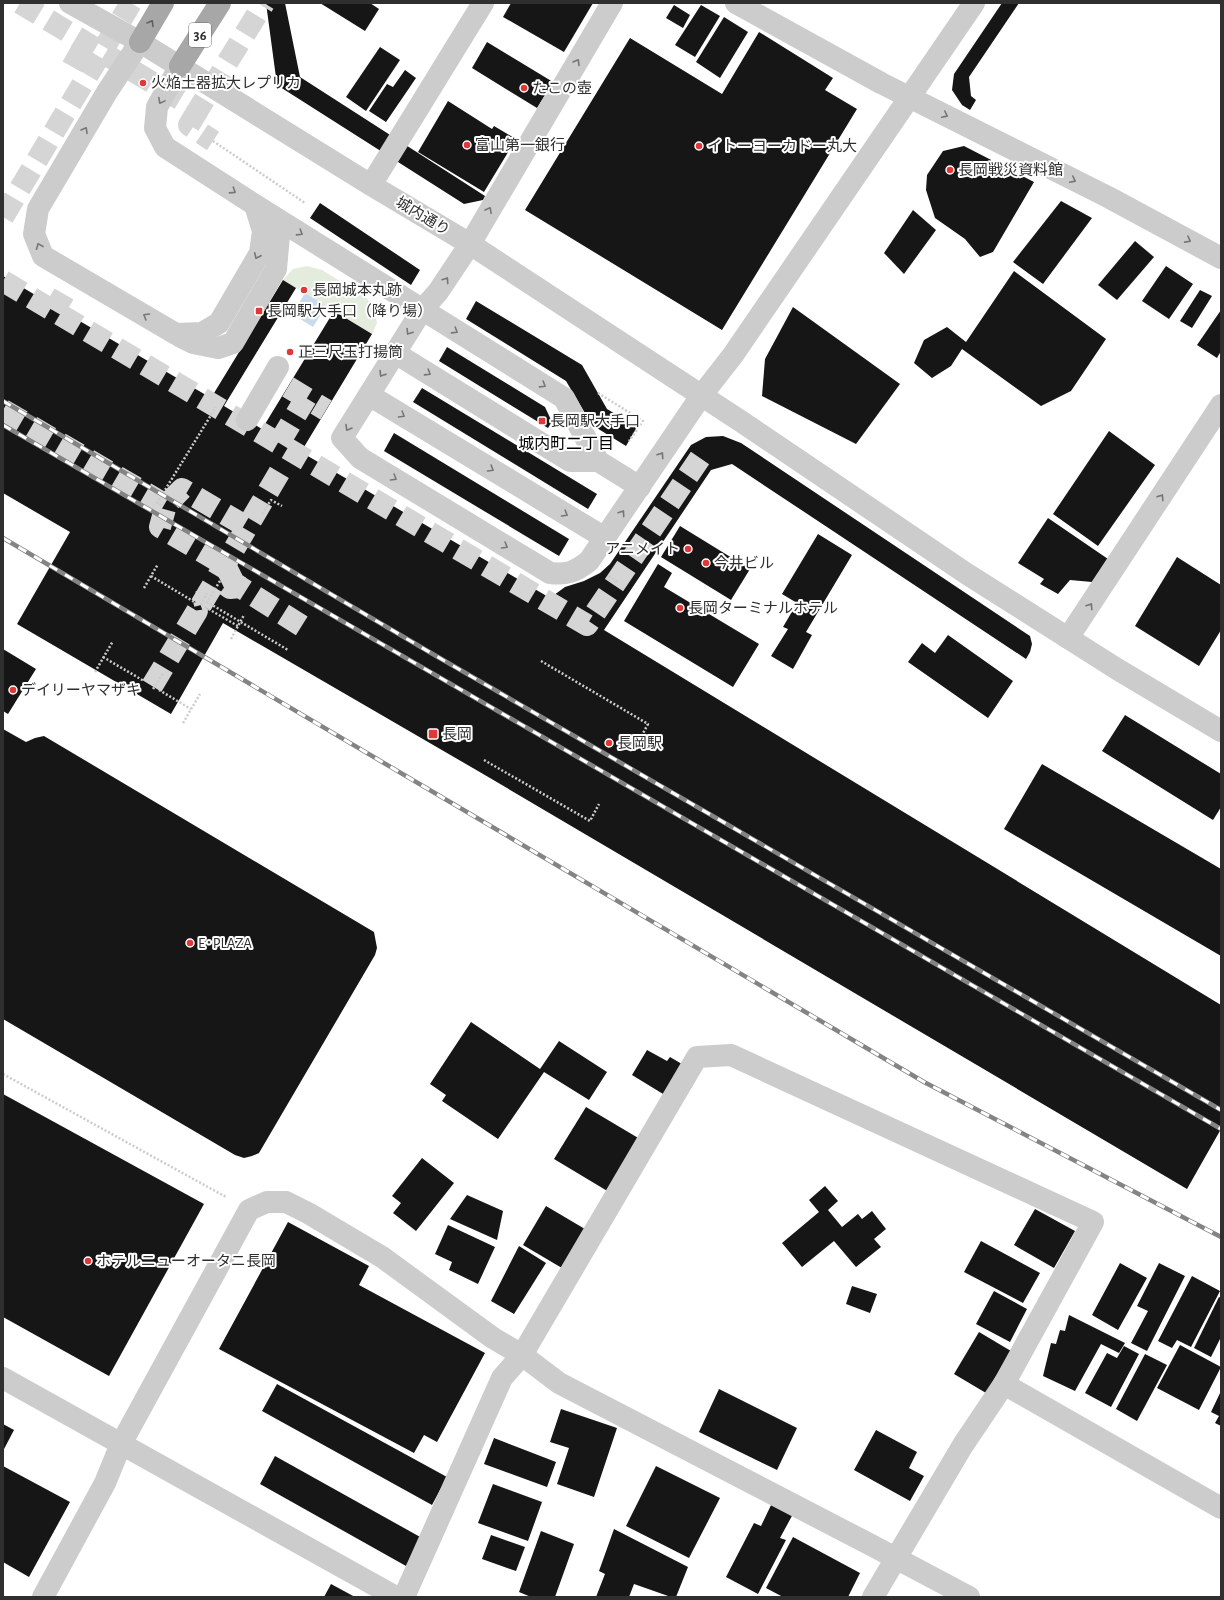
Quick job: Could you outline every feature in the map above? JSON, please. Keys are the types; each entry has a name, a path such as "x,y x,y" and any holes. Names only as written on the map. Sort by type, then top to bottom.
{"main road":[{"path":"140,42 163,3"},
{"name":"36","path":"180,66 220,3"}],"street":[{"name":"城内通り","path":"70,3 180,66 371,185 470,244 742,422 967,574 1117,670 1221,731"},
{"path":"371,185 483,3"},
{"path":"612,3 470,244 438,292 422,310 342,438 360,458 536,565 550,573 556,574 562,574 578,569 589,561 701,396 733,355 974,3"},
{"path":"736,3 910,97 1108,197 1221,258"},
{"path":"140,42 107,92 38,209 34,234 43,256 176,334 202,333 219,323 260,253 263,231 255,205"},
{"path":"180,66 158,107 155,128 165,147 564,398 598,461 640,487"},
{"path":"395,353 570,461 598,461"},
{"path":"247,420 279,377"},
{"path":"369,395 605,538"},
{"path":"1068,638 1221,405"},
{"path":"404,1597 502,1378 522,1355 697,1057 731,1055 1093,1222 1004,1384 963,1445 873,1597"},
{"path":"43,1597 105,1483 121,1444 249,1210 267,1202 286,1202 308,1213 382,1257 493,1338 522,1355 559,1383 969,1597"},
{"path":"3,1378 396,1597"},
{"path":"1004,1384 1221,1508"}],"path":[{"path":"213,141 309,206"},
{"path":"598,394 643,421 629,441"},
{"path":"161,505 157,503 216,406"},
{"path":"262,514 270,500 282,506"},
{"path":"144,588 158,564"},
{"path":"151,576 196,602"},
{"path":"220,581 207,602 288,650"},
{"path":"201,605 207,593"},
{"path":"205,607 238,626"},
{"path":"231,639 244,615"},
{"path":"95,672 113,641"},
{"path":"103,657 144,681"},
{"path":"541,661 648,724 641,737"},
{"path":"153,689 164,672"},
{"path":"159,690 191,709"},
{"path":"183,723 200,694"},
{"path":"484,760 590,821 599,804"},
{"path":"3,1074 249,1210"}],"shaded area":[{"path":"307,266 322,270 366,297 374,309 377,323 372,334 283,280 293,269"}],"water":[{"path":"305,293 326,306 313,327 292,314"}],"building":[{"path":"266,3 285,3 300,77 485,196 483,200 464,204 277,85"},
{"path":"320,3 370,3 379,9 365,31"},
{"path":"511,3 593,3 564,52 503,17"},
{"path":"1002,3 1019,3 969,77 971,96 976,100 970,110 962,105 952,90 954,74"},
{"path":"674,5 690,15 683,28 666,18"},
{"path":"701,5 720,16 695,57 675,45"},
{"path":"724,17 748,32 720,78 696,62"},
{"name":"イトーヨーカドー丸大","path":"759,32 833,78 825,90 857,109 722,330 525,210 630,38 722,94"},
{"path":"487,42 553,82 537,108 472,68"},
{"path":"380,47 400,60 366,111 346,97"},
{"path":"405,70 416,78 386,122 369,111 387,84 393,87"},
{"name":"富山第一銀行","path":"448,101 492,129 494,126 516,139 484,192 418,152"},
{"path":"964,146 1034,182 993,252 980,257 965,239 935,218 926,190 927,175 943,151"},
{"path":"1061,201 1092,218 1043,284 1013,262"},
{"path":"320,203 420,270 411,285 310,218"},
{"path":"913,210 936,230 904,274 884,253"},
{"path":"1135,241 1154,257 1117,300 1098,285"},
{"path":"1166,266 1193,284 1169,319 1142,301"},
{"path":"1014,271 1106,339 1071,391 1041,406 962,349 951,366 932,378 914,363 924,340 947,327 966,342"},
{"name":"長岡駅","path":"3,276 211,398 283,280 296,288 224,406 262,429 334,311 372,334 301,452 550,598 565,587 584,581 600,573 610,564 691,445 706,437 723,436 741,443 1030,636 1032,644 1026,659 732,464 711,470 604,630 1221,1005 1221,1129 1187,1189 478,771 223,623 171,714 17,624 70,532 3,493"},
{"path":"1200,290 1212,296 1192,328 1180,321"},
{"path":"476,301 582,365 607,409 637,427 626,446 592,425 566,381 466,319"},
{"path":"793,307 900,384 856,444 762,396 765,359"},
{"path":"1221,310 1221,351 1217,358 1197,345"},
{"path":"447,347 545,407 552,422 548,428 439,361"},
{"path":"422,388 597,494 588,509 413,402"},
{"path":"1109,431 1155,465 1098,546 1053,514"},
{"path":"394,433 569,539 559,556 384,451"},
{"path":"1048,518 1108,559 1092,582 1070,580 1058,594 1040,584 1044,579 1018,563"},
{"name":"今井ビル","path":"680,526 750,569 731,600 661,557"},
{"path":"818,534 852,555 806,632 812,635 793,669 771,656 788,629 783,627 797,603 782,594"},
{"path":"1177,557 1221,585 1221,630 1199,666 1135,626"},
{"path":"658,564 672,573 664,587 759,644 733,687 624,621"},
{"path":"948,635 1013,681 988,718 908,662 922,643 935,653"},
{"name":"デイリーヤマザキ","path":"3,649 36,669 8,714 3,711"},
{"path":"1125,715 1221,774 1221,807 1213,820 1102,751"},
{"name":"E･PLAZA","path":"3,729 26,742 44,736 374,932 377,948 375,955 259,1153 244,1158 235,1155 3,1019"},
{"path":"1042,764 1221,869 1221,956 1004,829"},
{"path":"471,1022 540,1069 559,1041 607,1072 589,1100 544,1072 498,1139 442,1101 446,1095 430,1084"},
{"path":"647,1050 667,1061 670,1057 687,1067 668,1097 632,1075"},
{"name":"ホテルニューオータニ長岡","path":"3,1094 204,1204 109,1376 3,1317"},
{"path":"586,1107 645,1142 614,1195 554,1159"},
{"path":"422,1158 454,1183 416,1231 393,1213 401,1203 392,1196"},
{"path":"825,1186 838,1201 828,1210 842,1227 858,1214 862,1219 872,1211 886,1229 874,1239 881,1247 856,1267 834,1241 802,1267 782,1243 819,1212 809,1200"},
{"path":"467,1195 503,1211 497,1240 450,1219"},
{"path":"546,1206 590,1232 567,1271 523,1245"},
{"path":"1035,1209 1075,1231 1054,1268 1014,1245"},
{"path":"288,1222 369,1266 359,1285 485,1353 437,1442 424,1435 414,1453 219,1349"},
{"path":"448,1225 495,1247 478,1284 449,1270 452,1262 435,1254"},
{"path":"981,1241 1040,1273 1023,1303 964,1272"},
{"path":"519,1246 546,1263 514,1314 491,1301"},
{"path":"1120,1263 1147,1278 1118,1330 1092,1315"},
{"path":"1159,1263 1185,1276 1147,1351 1131,1343 1148,1311 1137,1306"},
{"path":"1192,1276 1220,1291 1191,1347 1177,1340 1172,1348 1158,1341"},
{"path":"852,1286 877,1294 870,1313 846,1304"},
{"path":"994,1291 1027,1309 1010,1342 976,1324"},
{"path":"1219,1297 1221,1298 1221,1337 1211,1357 1194,1348"},
{"path":"1069,1315 1125,1343 1119,1353 1101,1344 1075,1391 1043,1376 1051,1343 1056,1344 1060,1330 1065,1331"},
{"path":"979,1332 1011,1351 986,1393 954,1374"},
{"path":"1180,1345 1221,1367 1199,1410 1157,1388"},
{"path":"1124,1346 1139,1354 1111,1407 1085,1393 1107,1353 1117,1358"},
{"path":"1145,1354 1167,1365 1137,1421 1116,1409"},
{"path":"277,1384 447,1477 432,1505 262,1411"},
{"path":"719,1389 797,1428 777,1470 699,1432"},
{"path":"1221,1391 1221,1426 1215,1423 1219,1416 1211,1412"},
{"path":"561,1409 617,1428 594,1497 557,1484 569,1448 550,1442"},
{"path":"3,1424 14,1430 3,1451"},
{"path":"876,1430 917,1452 909,1468 924,1476 910,1501 854,1470"},
{"path":"494,1438 556,1462 547,1487 484,1464"},
{"path":"275,1456 422,1538 406,1566 260,1484"},
{"path":"3,1466 70,1502 29,1577 3,1562"},
{"path":"656,1466 720,1498 689,1558 626,1526"},
{"path":"493,1484 542,1502 528,1541 478,1523"},
{"path":"772,1503 793,1514 780,1538 786,1540 758,1594 726,1577 754,1523 761,1526"},
{"path":"614,1529 688,1567 676,1597 671,1597 634,1584 629,1597 596,1597 605,1574 599,1571"},
{"path":"541,1531 574,1544 555,1597 531,1597 519,1592"},
{"path":"491,1535 525,1547 516,1571 482,1559"},
{"path":"793,1537 860,1573 848,1597 783,1597 766,1588"},
{"path":"331,1584 355,1597 324,1597"}],"tunnel":[{"path":"20,3 198,110 264,3"},
{"path":"3,217 131,3"},
{"path":"68,52 93,66"},
{"path":"198,110 189,125 213,141"},
{"path":"3,281 587,625 700,458"},
{"path":"54,311 64,294"},
{"path":"288,387 326,410"},
{"path":"279,443 306,398"},
{"path":"3,410 166,505"},
{"path":"201,605 282,468"},
{"path":"240,587 234,583 225,565 160,527 166,505 182,489 247,527"},
{"path":"226,585 230,588 240,587 302,626"},
{"path":"152,686 197,611 196,603 204,600 205,604"}],"railway":[{"path":"3,401 431,653 1221,1110"},
{"path":"3,425 1221,1129"},
{"path":"3,538 924,1082 1221,1237"}],"place":[{"name":"火焔土器拡大レプリカ","path":"143,83"},
{"name":"たこの壺","path":"524,88"},
{"name":"富山第一銀行","path":"467,145"},
{"name":"イトーヨーカドー丸大","path":"699,146"},
{"name":"長岡戦災資料館","path":"950,170"},
{"name":"長岡城本丸跡","path":"304,290"},
{"name":"長岡駅大手口（降り場）","path":"259,311"},
{"name":"正三尺玉打揚筒","path":"290,352"},
{"name":"長岡駅大手口","path":"542,421"},
{"name":"アニメイト","path":"688,549"},
{"name":"今井ビル","path":"706,563"},
{"name":"長岡ターミナルホテル","path":"680,608"},
{"name":"デイリーヤマザキ","path":"13,690"},
{"name":"長岡","path":"433,734"},
{"name":"長岡駅","path":"609,743"},
{"name":"E･PLAZA","path":"190,943"},
{"name":"ホテルニューオータニ長岡","path":"88,1261"}],"district":[{"name":"城内町二丁目","path":"566,443"}]}
